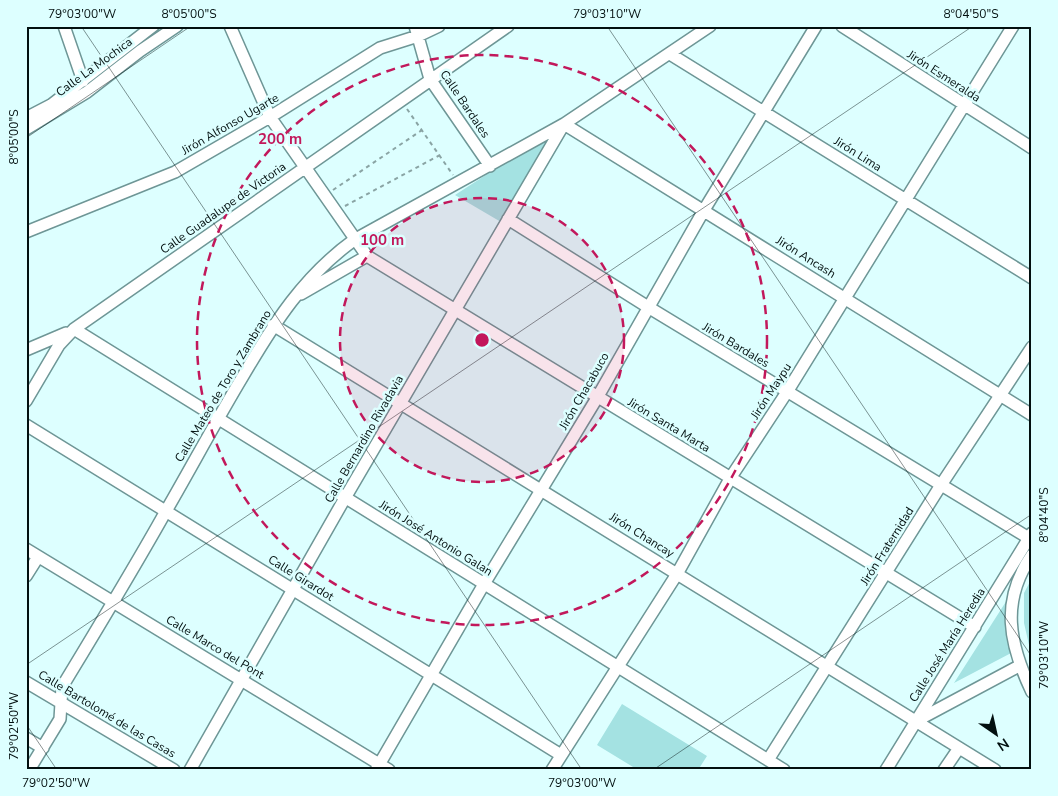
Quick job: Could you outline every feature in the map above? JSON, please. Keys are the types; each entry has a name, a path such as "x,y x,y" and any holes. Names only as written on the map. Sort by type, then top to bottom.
{"street":[{"path":"64,26 83,81"},
{"name":"Calle La Mochica","path":"26,118 51,105 83,81 136,32 153,26"},
{"name":"Calle La Mochica","path":"26,129 86,92 177,26"},
{"name":"Jirón Santa Marta","path":"230,26 270,117 354,240 367,256 975,627"},
{"name":"Jirón Alfonso Ugarte","path":"26,232 175,172 270,117 380,48 417,31 439,26"},
{"name":"Calle Guadalupe de Victoria","path":"26,350 52,346 508,26"},
{"name":"Calle Mateo de Toro y Zambrano","path":"29,770 60,719 62,687 166,512 218,418 273,325 330,257 354,240 564,124 710,26"},
{"name":"Jirón Chacabuco","path":"382,768 431,675 484,584 597,398 704,210 816,26"},
{"name":"Jirón Esmeralda","path":"842,26 1032,148"},
{"name":"Jirón Maypu","path":"552,770 677,574 731,477 787,392 963,104 1013,26"},
{"name":"Calle Bardales","path":"417,31 430,79 490,166"},
{"name":"Jirón Lima","path":"670,54 1032,278"},
{"name":"Jirón Ancash","path":"564,124 1032,415"},
{"name":"Calle Bernardino Rivadavia","path":"190,770 400,403 564,124"},
{"name":"Jirón Bardales","path":"508,219 648,308 941,485 1031,537"},
{"path":"292,300 367,256"},
{"name":"Jirón Chancay","path":"273,325 542,489 995,770"},
{"name":"Jirón José Antonio Galan","path":"74,329 784,770"},
{"path":"26,401 52,346"},
{"name":"Jirón Fraternidad","path":"768,760 941,485 1032,347"},
{"name":"Calle Girardot","path":"26,425 561,755"},
{"name":"Calle José María Heredia","path":"886,770 1031,537"},
{"name":"Calle Marco del Pont","path":"26,549 242,679 382,768"},
{"path":"1032,555 1022,569 1012,601 1011,634 1019,666 1032,692"},
{"path":"26,576 38,557"},
{"path":"916,721 1019,666"},
{"name":"Calle Bartolomé de las Casas","path":"26,682 174,770"},
{"path":"26,738 43,748"},
{"path":"944,770 959,748"}],"path":[{"path":"401,100 459,183"},
{"path":"324,196 422,130"},
{"path":"335,211 440,155"}],"shaded area":[{"path":"564,124 501,222 455,195"},
{"path":"1032,578 1032,658 1024,623 1024,593"},
{"path":"1007,600 1013,652 954,683"},
{"path":"622,704 707,756 698,770 638,770 597,745"}]}
